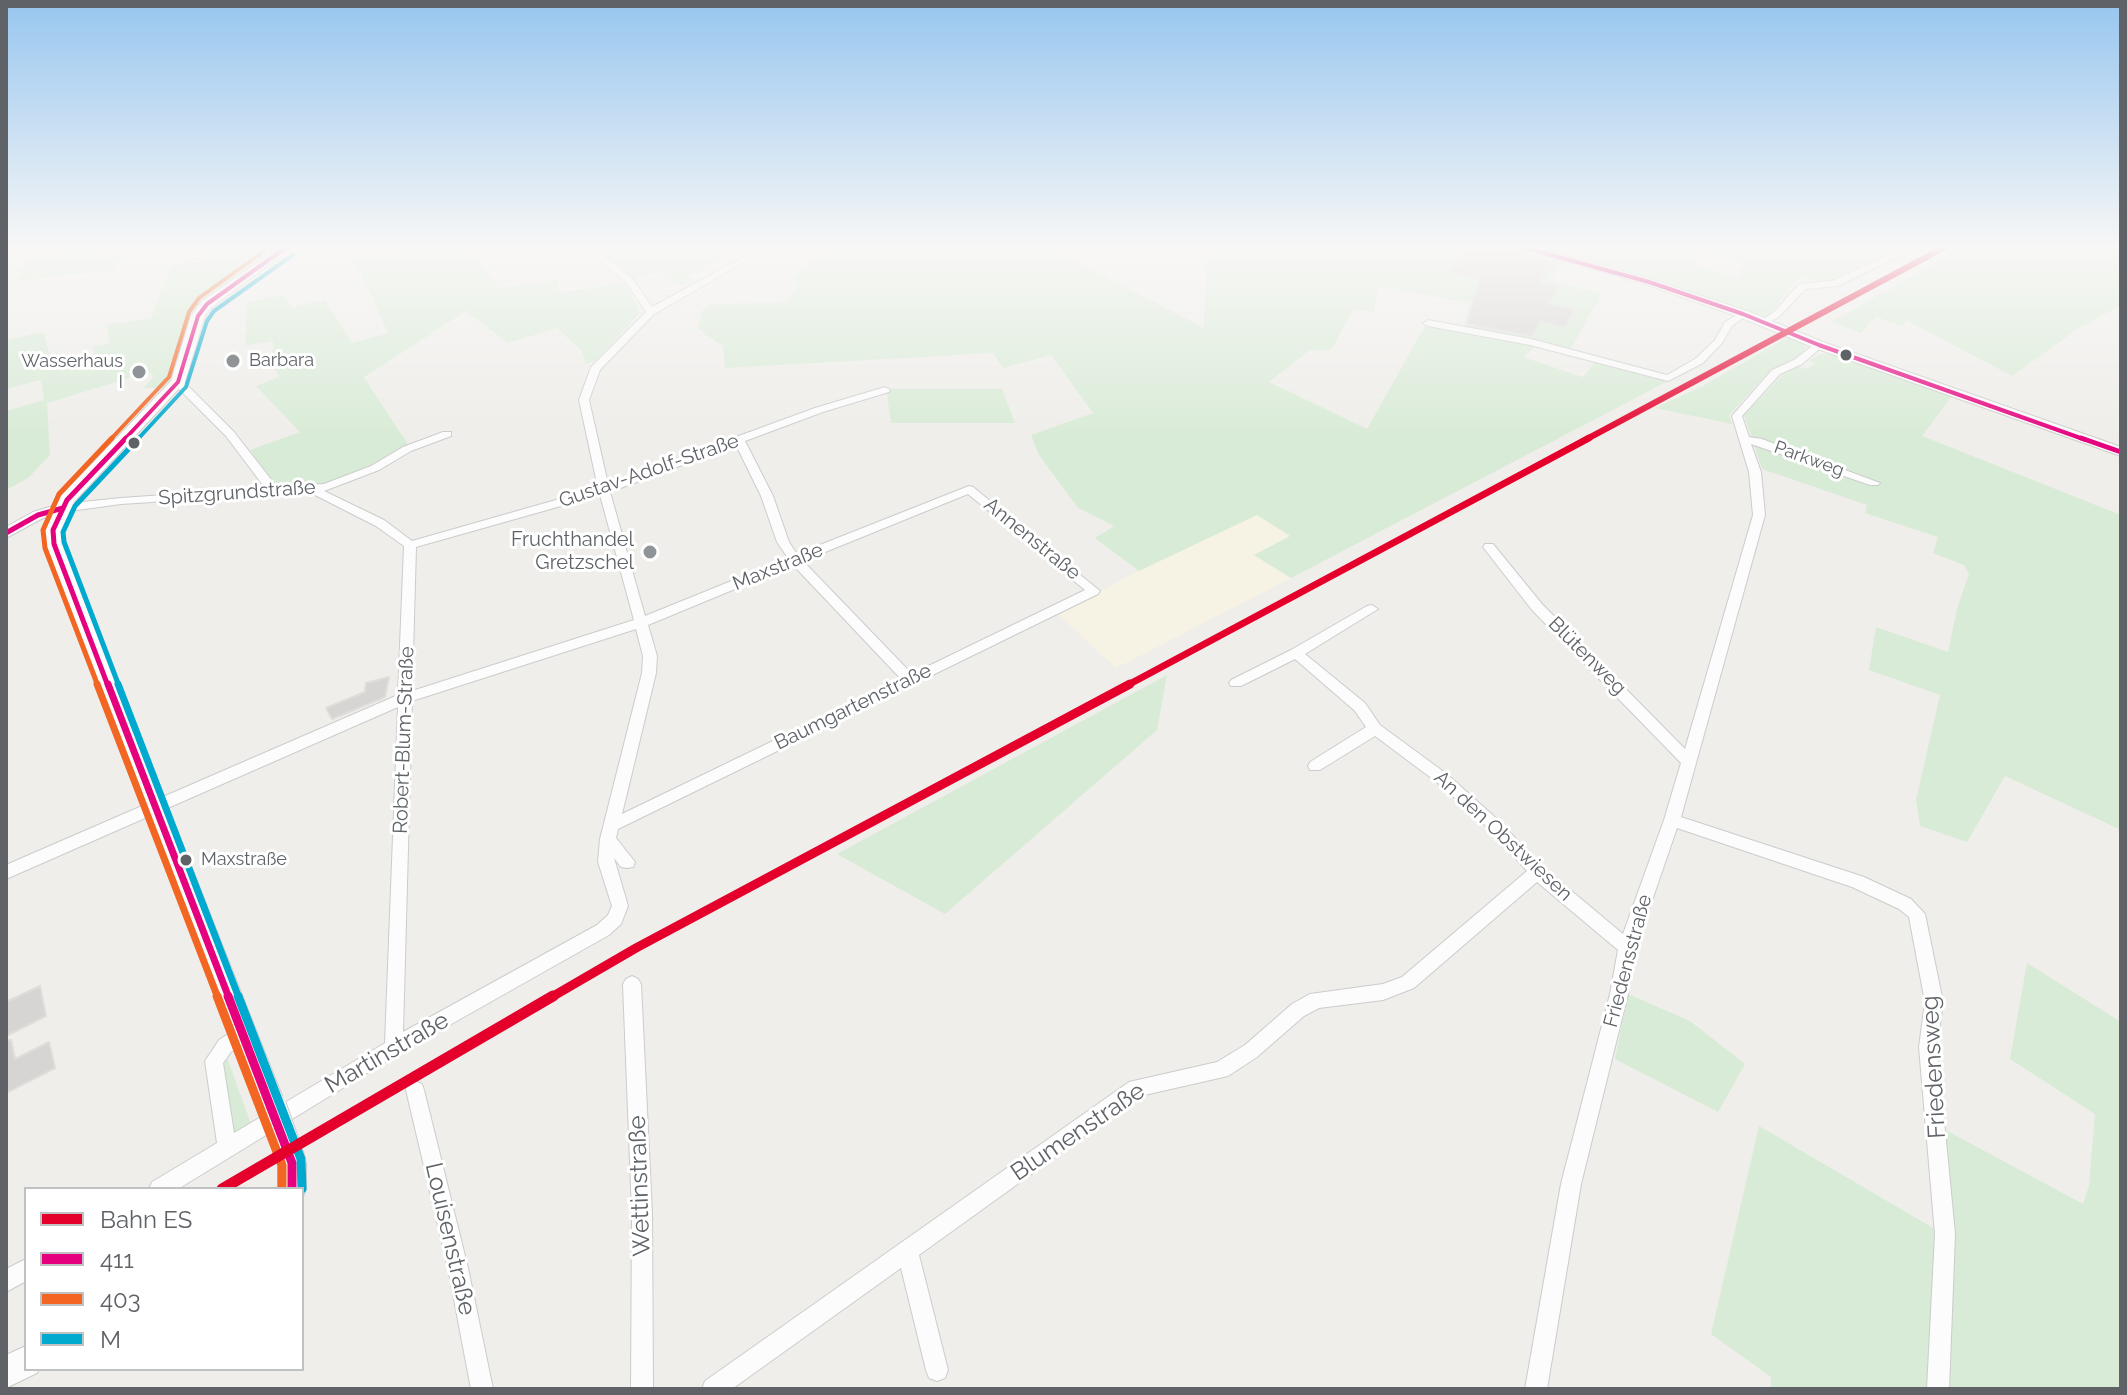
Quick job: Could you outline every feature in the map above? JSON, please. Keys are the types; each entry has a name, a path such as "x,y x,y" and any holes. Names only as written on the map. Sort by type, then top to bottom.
{"main road":[{"path":"202,311 178,382 63,508 53,530 54,544 272,1106 292,1176"},
{"path":"6,1372 24,1363"}],"street":[{"path":"1734,311 1819,345 2121,452"},
{"path":"1764,322 1780,311"},
{"path":"627,862 611,832 649,673 648,641 640,623 604,490 584,400 595,369 651,312"},
{"path":"1428,323 1544,345 1668,378 1699,361 1719,341 1728,324 1743,314"},
{"name":"Friedensstraße","path":"1536,1389 1571,1184 1619,994 1627,947 1672,820 1759,515 1755,472 1743,440 1738,413 1776,372 1798,362 1819,345"},
{"path":"178,382 230,434 273,490"},
{"name":"Gustav-Adolf-Straße","path":"410,545 604,490 862,395 885,390"},
{"name":"Spitzgrundstraße","path":"63,508 273,490 313,490 359,475 407,449 447,434"},
{"name":"Parkweg","path":"1743,440 1758,441 1874,483"},
{"path":"740,441 767,496 783,542 795,560 909,679"},
{"name":"Maxstraße","path":"6,872 405,698 640,623 969,489"},
{"name":"Annenstraße","path":"969,489 1094,591"},
{"path":"313,490 380,523 410,545"},
{"path":"9,531 38,515 63,508"},
{"path":"9,531 34,525 53,530"},
{"name":"Robert-Blum-Straße","path":"394,1047 410,545"},
{"name":"Blütenweg","path":"1489,547 1518,587 1689,762"},
{"name":"Baumgartenstraße","path":"611,832 909,679 1094,591"},
{"path":"1236,683 1372,609"},
{"name":"An den Obstwiesen","path":"1296,653 1360,707 1375,729 1443,779 1492,823 1537,872 1627,947"},
{"path":"1315,766 1375,729"},
{"name":"Friedensweg","path":"1672,820 1858,882 1905,904 1917,914 1934,1002 1928,1047 1945,1234 1938,1389"},
{"name":"Martinstraße","path":"162,1187 394,1047 603,930 615,919 620,906 606,862 611,832"},
{"name":"Blumenstraße","path":"713,1389 1136,1088 1221,1070 1251,1051 1298,1010 1316,1000 1383,992 1408,983 1537,872"},
{"name":"Wettinstraße","path":"632,984 642,1213 642,1389"},
{"path":"227,1148 214,1061 225,1046 242,1035"},
{"name":"Louisenstraße","path":"415,1090 458,1268 482,1389"},
{"path":"907,1250 937,1370"},
{"path":"6,1281 24,1270"}],"shaded area":[{"path":"1257,515 1290,536 1255,556 1291,578 1116,668 1058,614 1155,562"}],"green space":[{"path":"154,311 199,311 173,379 166,388 143,388 154,376 149,372 47,403 50,455 28,478 6,490 6,411 44,400 41,380 6,389 6,340 43,332 55,370 97,358 93,347 110,343 107,325 151,318"},
{"path":"247,311 332,311 352,343 388,333 378,311 466,311 364,377 409,446 376,465 330,484 275,486 250,450 300,432 256,386 279,377 272,361 273,341 245,346"},
{"path":"466,311 640,313 596,360 586,364 581,350 557,328 508,343"},
{"path":"702,311 1172,311 1204,328 1205,311 1353,311 1331,350 1310,350 1269,382 1367,429 1426,324 1463,331 1468,311 1592,311 1571,349 1540,342 1523,357 1583,377 1595,362 1674,378 1291,578 1254,555 1290,536 1257,515 1139,571 1095,538 1114,526 1078,508 1039,455 1031,435 1093,413 1051,355 1003,368 993,353 725,368 723,346 698,329"},
{"path":"1748,311 1772,311 1767,317"},
{"path":"1850,311 2110,311 2079,328 2012,376 1906,320 1903,326 1876,317 1861,333 1831,322"},
{"path":"1790,336 1805,345 1805,349 1796,358 1768,373 1729,415 1732,424 1655,408 1701,387"},
{"path":"1821,354 1832,354 1952,396 1922,436 2121,515 2121,830 2005,776 1967,842 1920,826 1916,800 1940,695 1869,670 1876,627 1948,652 1957,609 1969,574 1964,565 1933,553 1938,537 1865,513 1867,505 1762,469 1744,415 1785,372 1798,366 1805,369 1816,364 1809,360"},
{"path":"886,389 1002,389 1015,423 891,423"},
{"path":"1167,675 1157,730 945,914 837,854"},
{"path":"2027,963 2121,1022 2121,1389 1944,1389 1940,1127 2083,1204 2089,1186 2095,1114 2010,1059"},
{"path":"1628,994 1690,1021 1745,1064 1718,1112 1615,1059"},
{"path":"225,1052 252,1127 236,1133 232,1130 221,1055"},
{"path":"1759,1126 1940,1232 1932,1389 1771,1389 1771,1377 1711,1334"}],"building":[{"path":"1470,311 1573,311 1565,327 1541,321 1532,336 1467,324"},
{"path":"389,677 385,697 332,719 326,708 365,692 366,683"},
{"path":"40,986 46,1016 6,1036 6,1002"},
{"path":"6,1040 11,1040 15,1059 49,1042 55,1068 6,1093"}],"rail line":[{"name":"ES","path":"225,1187 636,948 1825,311"}],"transit line":[{"name":"403","path":"190,311 169,377 59,494 43,530 45,548 282,1165 282,1187"},
{"name":"411","path":"202,311 178,382 67,500 53,530 54,544 292,1163 292,1187"},
{"name":"M","path":"214,311 207,321 186,387 75,506 63,532 64,542 301,1159 302,1187"},
{"name":"411","path":"1734,311 1819,345 2121,452"},
{"name":"411","path":"6,533 38,515 63,508"}],"place":[{"name":"Barbara","path":"233,361"},
{"name":"Wasserhaus I","path":"139,372"},
{"name":"Fruchthandel Gretzschel","path":"650,552"},
{"name":"Maxstraße","path":"186,860"}]}
